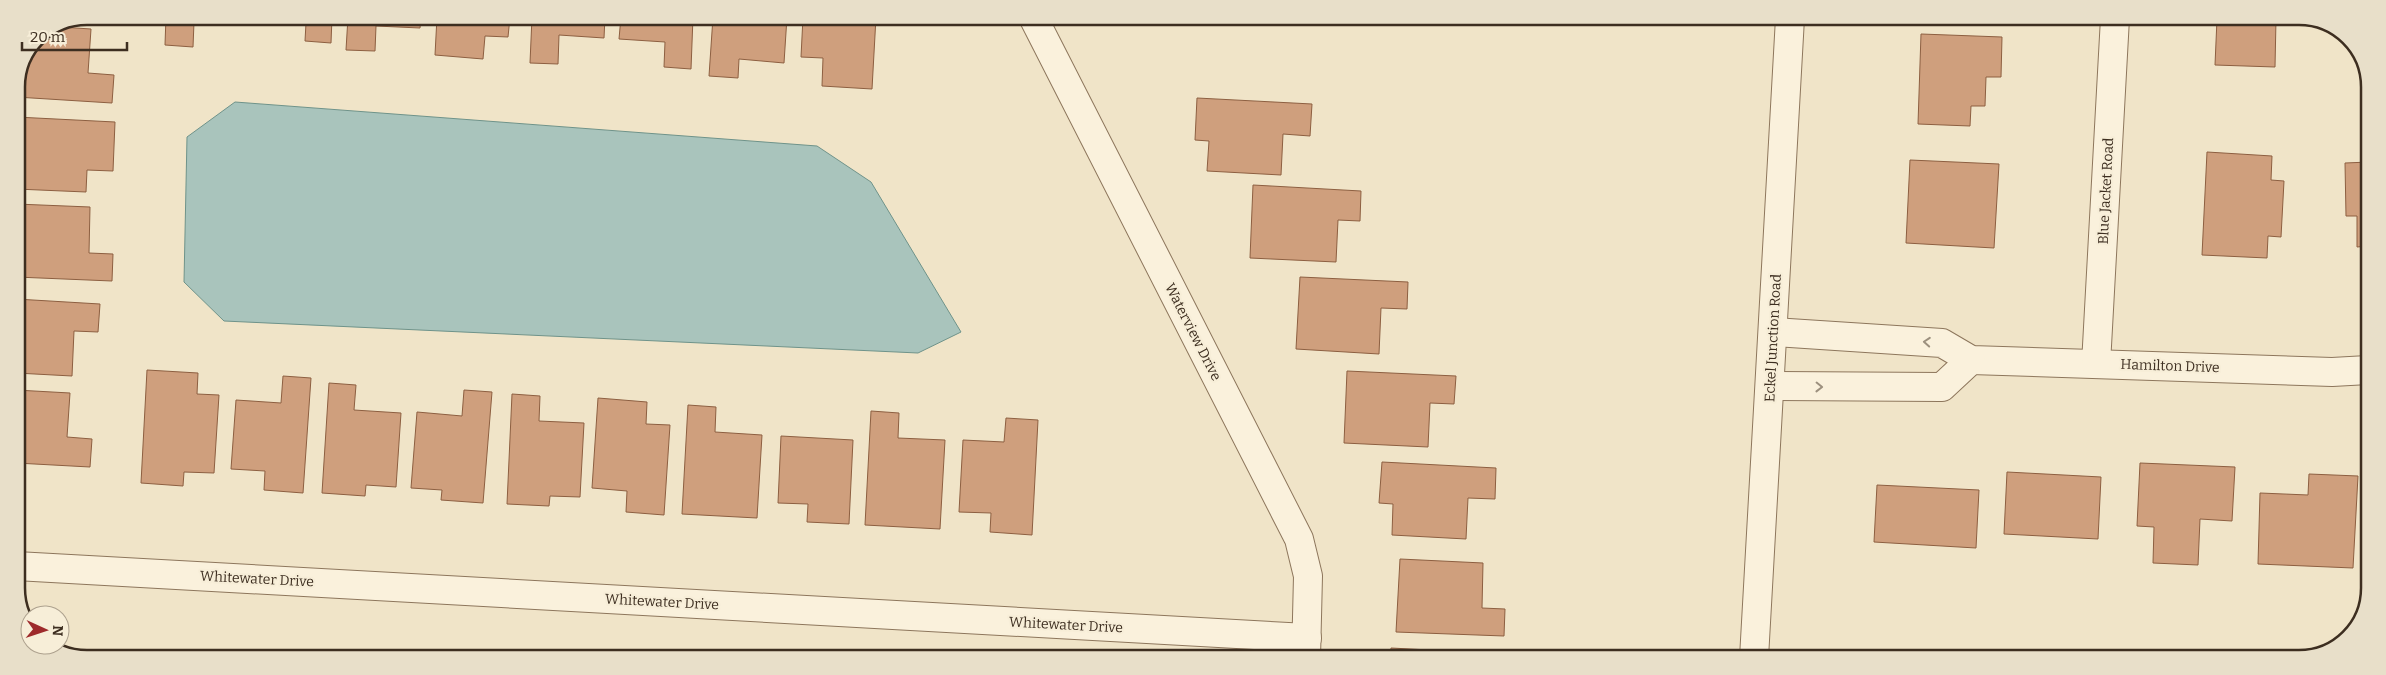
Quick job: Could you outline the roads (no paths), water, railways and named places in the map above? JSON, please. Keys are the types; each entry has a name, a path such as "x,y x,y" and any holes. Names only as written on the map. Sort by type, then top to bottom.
{"street":[{"name":"Waterview Drive","path":"1037,25 1299,539 1308,576 1307,648"},
{"name":"Eckel Junction Road","path":"1754,650 1774,332 1790,25"},
{"name":"Blue Jacket Road","path":"2096,364 2115,25"},
{"name":"Hamilton Drive","path":"1774,332 1942,343 1971,360 2332,372 2361,370"},
{"path":"1770,386 1942,387 1971,360"},
{"name":"Whitewater Drive","path":"25,567 1307,648"}],"water":[{"path":"235,102 817,146 871,182 961,332 918,353 224,321 184,282 187,137"}]}
